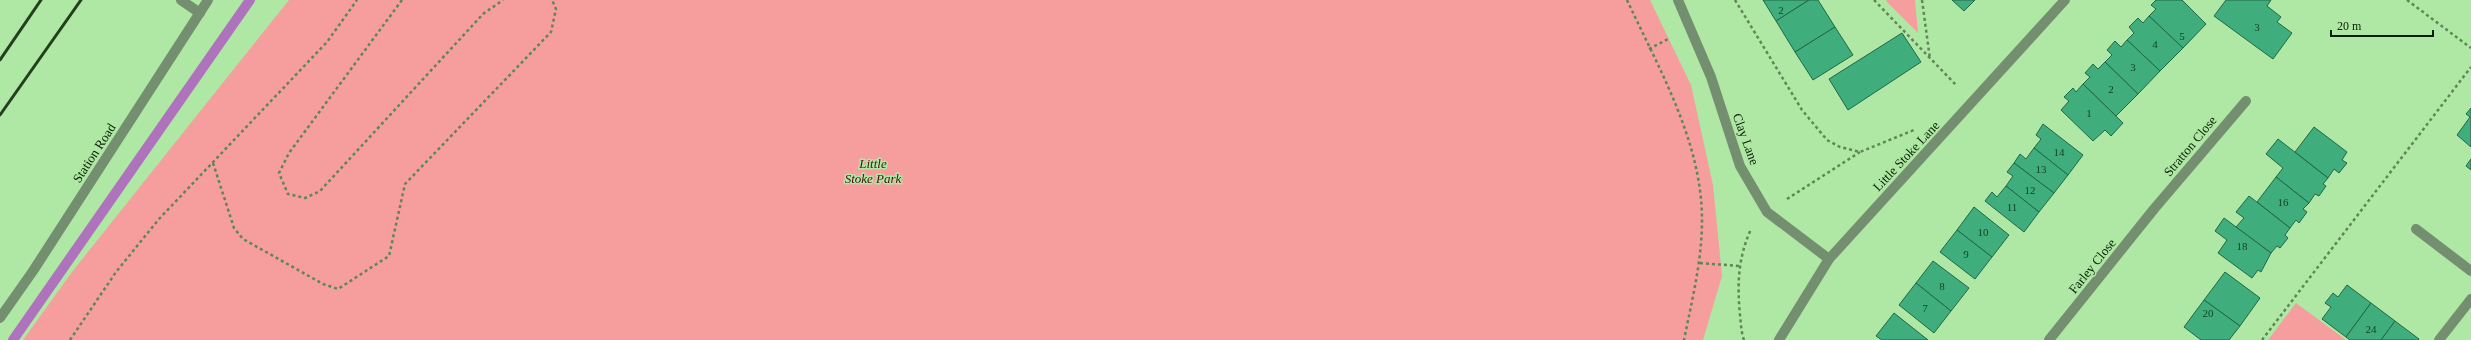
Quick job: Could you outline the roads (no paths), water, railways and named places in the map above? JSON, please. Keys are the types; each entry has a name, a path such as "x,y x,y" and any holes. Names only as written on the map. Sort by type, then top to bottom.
{"street":[{"path":"181,0 200,13"},
{"name":"Station Road","path":"0,318 33,271 208,0"},
{"name":"Clay Lane","path":"1678,0 1711,77 1740,166 1767,212 1829,259"},
{"name":"Little Stoke Lane","path":"1778,340 1829,259 1974,102 2065,0"},
{"name":"Stratton Close","path":"2154,209 2246,101"},
{"name":"Farley Close","path":"2049,340 2154,209"},
{"path":"2416,229 2471,271"},
{"path":"2439,340 2471,299"}],"waterway":[{"path":"13,340 250,0"}],"railway":[{"path":"0,60 41,0"},
{"path":"0,115 81,0"}],"park label":[{"name":"Little Stoke Park","path":"873,170"}]}
